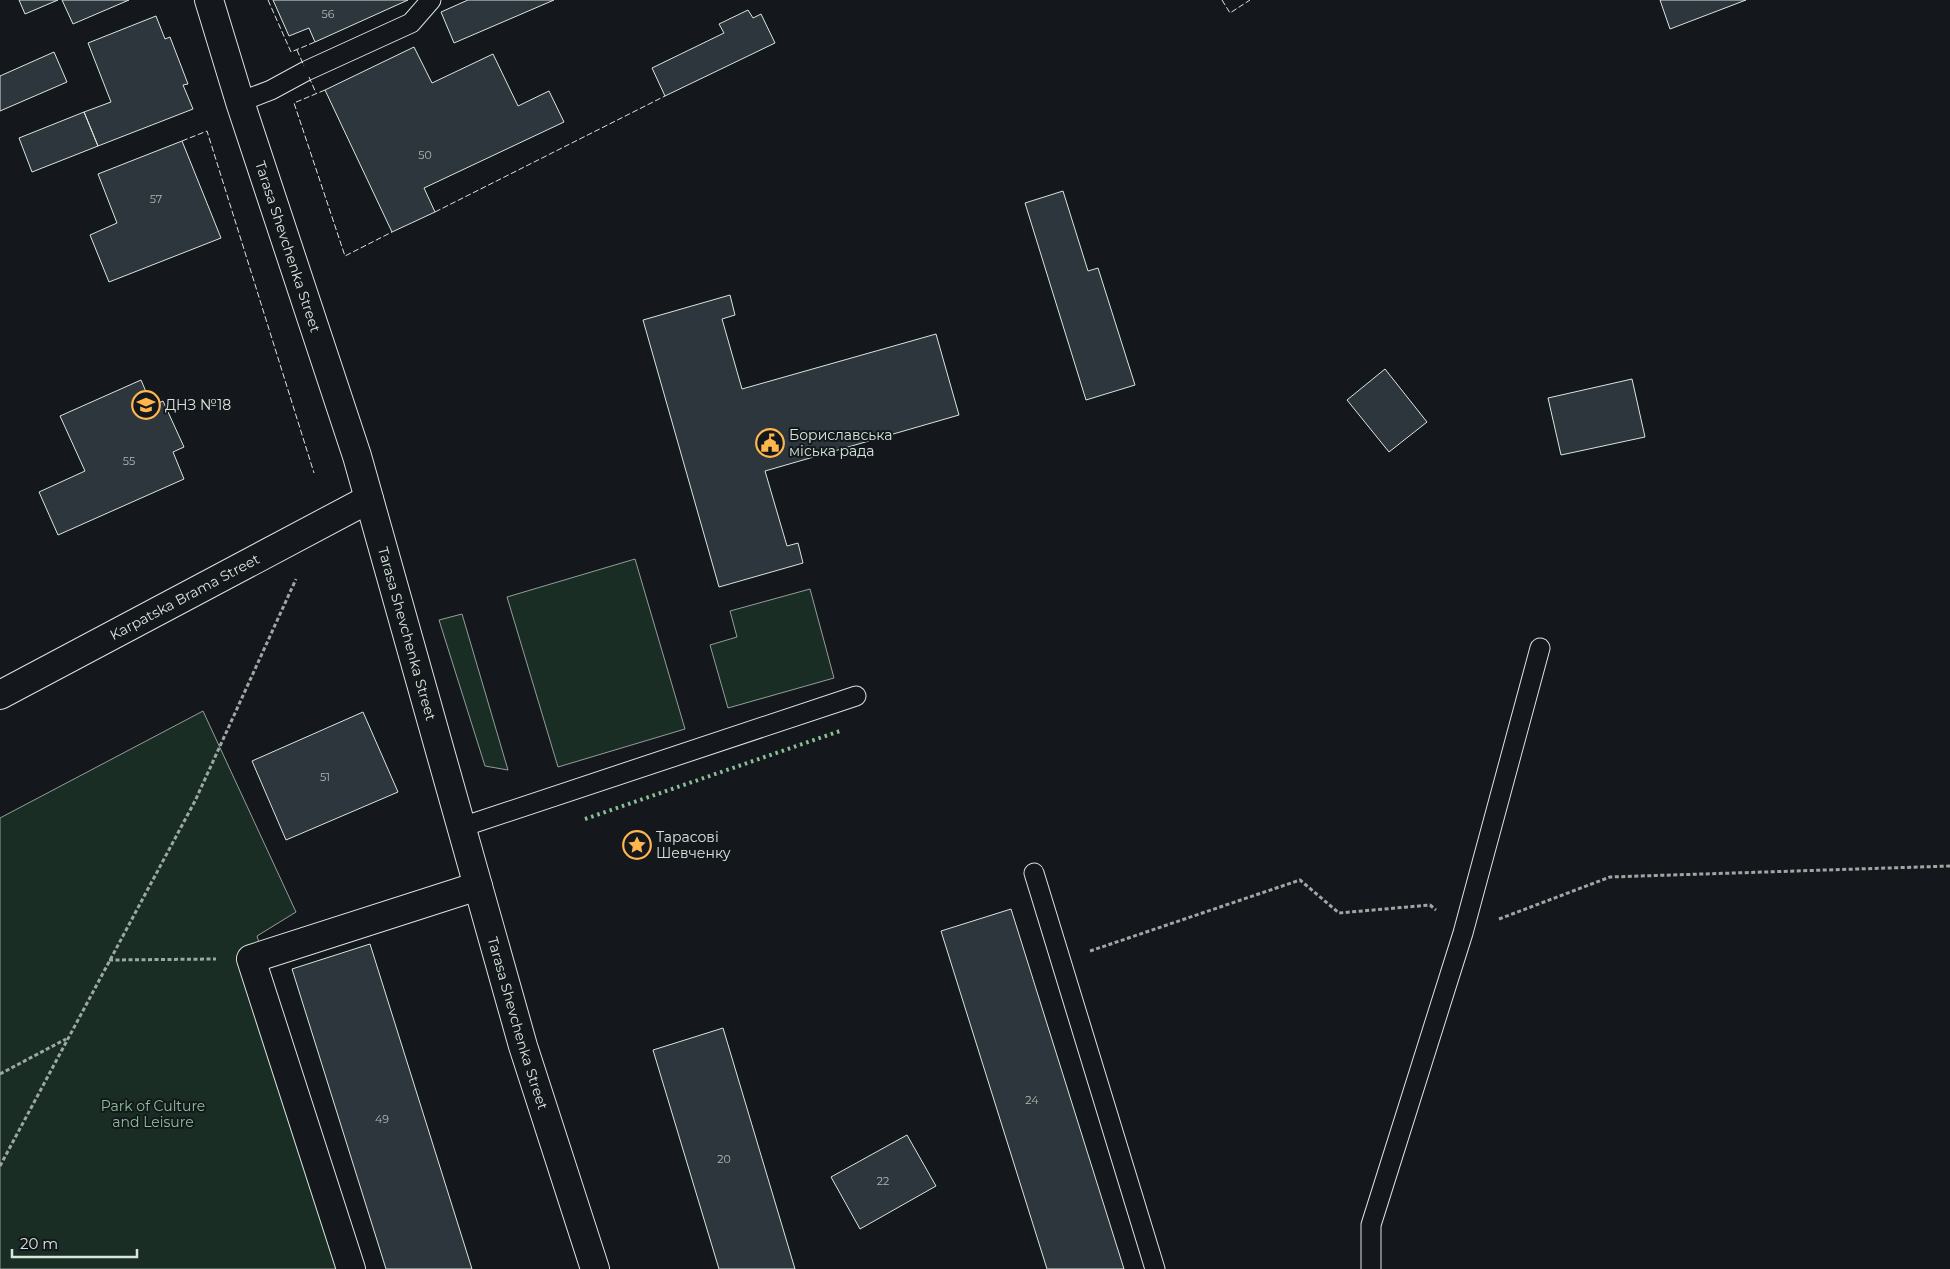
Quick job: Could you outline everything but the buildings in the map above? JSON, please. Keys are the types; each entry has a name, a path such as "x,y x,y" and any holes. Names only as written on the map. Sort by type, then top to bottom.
{"main road":[{"name":"Tarasa Shevchenka Street","path":"209,0 240,102 357,456 523,1046 595,1269"},
{"name":"Karpatska Brama Street","path":"0,695 369,499"},
{"path":"351,1269 251,959 478,886"}],"lane":[{"path":"240,102 271,90 306,71 412,23 431,0"},
{"path":"1370,1269 1371,1225 1463,933 1540,648"},
{"path":"462,826 856,696"},
{"path":"1034,873 1156,1269"}],"path":[{"path":"0,1166 195,801 296,579"},
{"path":"1061,961 1300,880 1339,913 1430,905 1463,933 1610,877 1950,866"},
{"path":"109,960 251,959"},
{"path":"0,1074 67,1038"}],"green space":[{"path":"635,559 685,729 558,767 507,597"},
{"path":"810,589 834,678 728,708 710,645 737,637 730,611"},
{"path":"462,614 508,770 485,766 439,620"},
{"name":"Park of Culture and Leisure","path":"203,711 296,912 257,936 363,1269 0,1269 0,818"}],"hedge":[{"path":"585,819 840,731"}],"fence":[{"path":"268,0 291,52 315,42"},
{"path":"1222,0 1230,13 1250,0"},
{"path":"297,50 304,66"},
{"path":"309,77 316,93"},
{"path":"325,90 294,103 345,256 392,232"},
{"path":"435,212 665,96"},
{"path":"182,141 207,131 314,473"}],"place":[{"name":"ДНЗ №18","path":"146,405"},
{"name":"Бориславська міська рада","path":"770,443"},
{"name":"Тарасові Шевченку","path":"637,845"}]}
